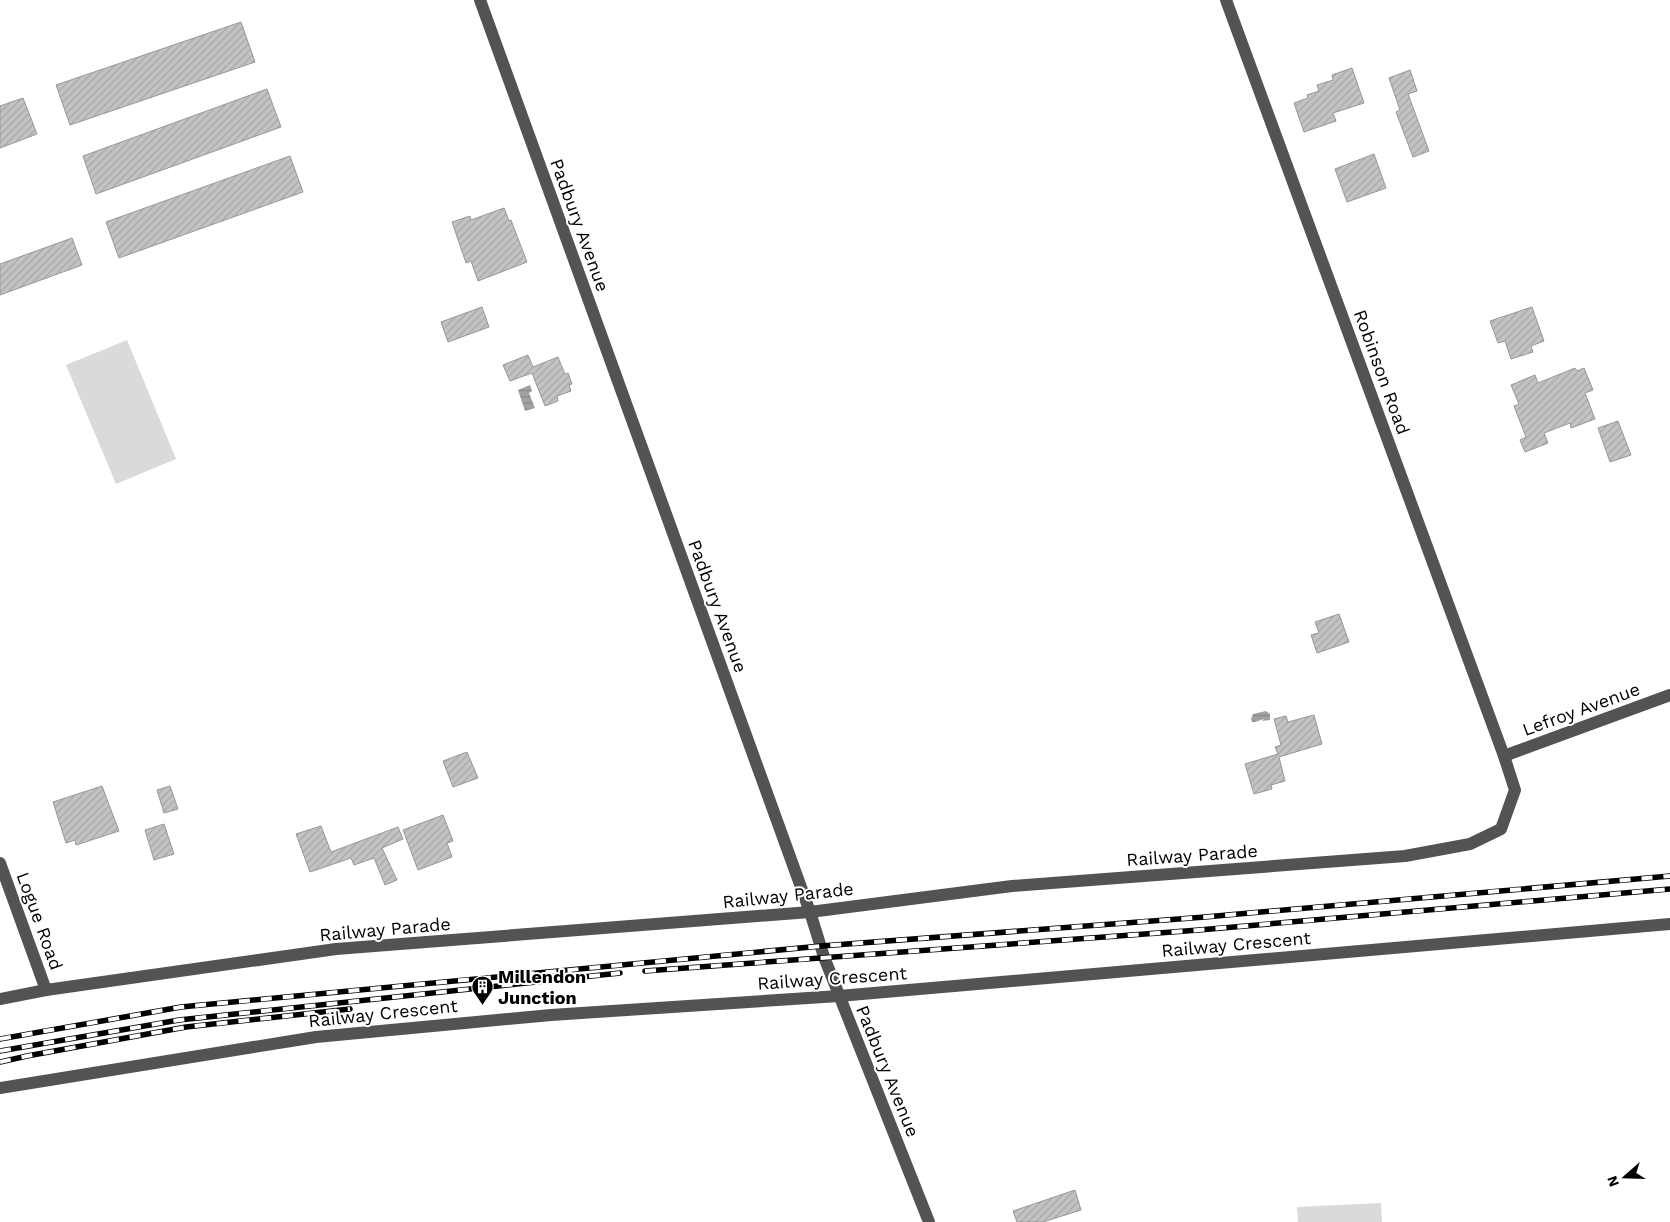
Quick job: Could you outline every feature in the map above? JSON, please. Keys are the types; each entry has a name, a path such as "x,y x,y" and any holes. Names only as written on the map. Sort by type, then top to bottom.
{"street":[{"name":"Padbury Avenue","path":"480,0 839,996 929,1222"},
{"name":"Robinson Road","path":"1226,0 1504,756"},
{"name":"Lefroy Avenue","path":"1504,756 1670,695"},
{"name":"Railway Parade","path":"0,999 46,990 336,950 810,912 1012,886 1405,856 1470,844 1501,829 1515,790 1504,756"},
{"name":"Logue Road","path":"0,864 46,990"},
{"name":"Railway Crescent","path":"0,1088 316,1037 551,1014 839,996 1670,924"}],"shaded area":[{"path":"127,340 176,459 116,484 66,365"},
{"path":"530,385 532,391 529,393 535,408 525,411 518,390"},
{"path":"1266,711 1270,714 1270,720 1262,721 1264,719 1252,722 1253,714"},
{"path":"1381,1203 1382,1222 1298,1222 1297,1207"}],"building":[{"path":"241,22 255,62 70,125 56,85"},
{"path":"1352,68 1364,103 1333,113 1336,121 1304,132 1294,103 1308,98 1307,95 1319,91 1317,85 1333,80 1332,75"},
{"path":"1410,70 1417,91 1408,94 1429,151 1413,157 1396,112 1400,110 1389,78"},
{"path":"267,89 281,127 96,194 83,156"},
{"path":"23,98 37,134 0,148 0,106"},
{"path":"1374,154 1386,188 1347,202 1335,169"},
{"path":"290,156 303,192 119,258 106,222"},
{"path":"504,208 509,221 511,220 527,262 478,281 471,261 466,263 452,222 470,216 471,220"},
{"path":"72,238 82,265 0,295 0,264"},
{"path":"482,307 489,327 448,342 441,322"},
{"path":"1532,307 1544,341 1531,346 1533,352 1511,359 1505,341 1498,343 1490,321"},
{"path":"528,355 533,367 558,357 565,374 568,373 572,384 569,385 571,391 557,396 558,401 545,406 532,373 510,381 503,365"},
{"path":"1575,368 1577,371 1584,368 1593,390 1585,393 1595,419 1571,428 1570,423 1544,433 1548,443 1525,452 1520,440 1526,437 1514,406 1519,404 1511,385 1535,375 1538,383"},
{"path":"1618,421 1631,455 1610,462 1598,428"},
{"path":"1339,614 1349,642 1317,653 1311,635 1319,633 1315,622"},
{"path":"1314,715 1322,744 1279,757 1285,781 1271,785 1272,789 1254,794 1245,764 1278,754 1275,747 1281,745 1274,719 1286,716 1288,722"},
{"path":"467,752 478,778 453,787 443,761"},
{"path":"102,786 119,831 76,845 75,840 66,843 53,802"},
{"path":"170,786 178,809 164,813 157,790"},
{"path":"443,815 453,841 447,843 452,857 418,870 403,830"},
{"path":"164,824 174,854 154,860 145,830"},
{"path":"321,826 331,852 398,827 403,839 382,848 397,880 385,885 374,858 354,865 351,858 310,872 296,834"},
{"path":"1075,1190 1081,1210 1043,1222 1017,1222 1013,1211"}],"railway":[{"path":"0,1039 181,1007 821,946 1205,917 1670,876"},
{"path":"645,971 1199,930 1670,889"},
{"path":"0,1051 179,1020 620,973"},
{"path":"0,1062 186,1027 350,1009"}],"place":[{"name":"Millendon Junction","path":"482,1005"}]}
